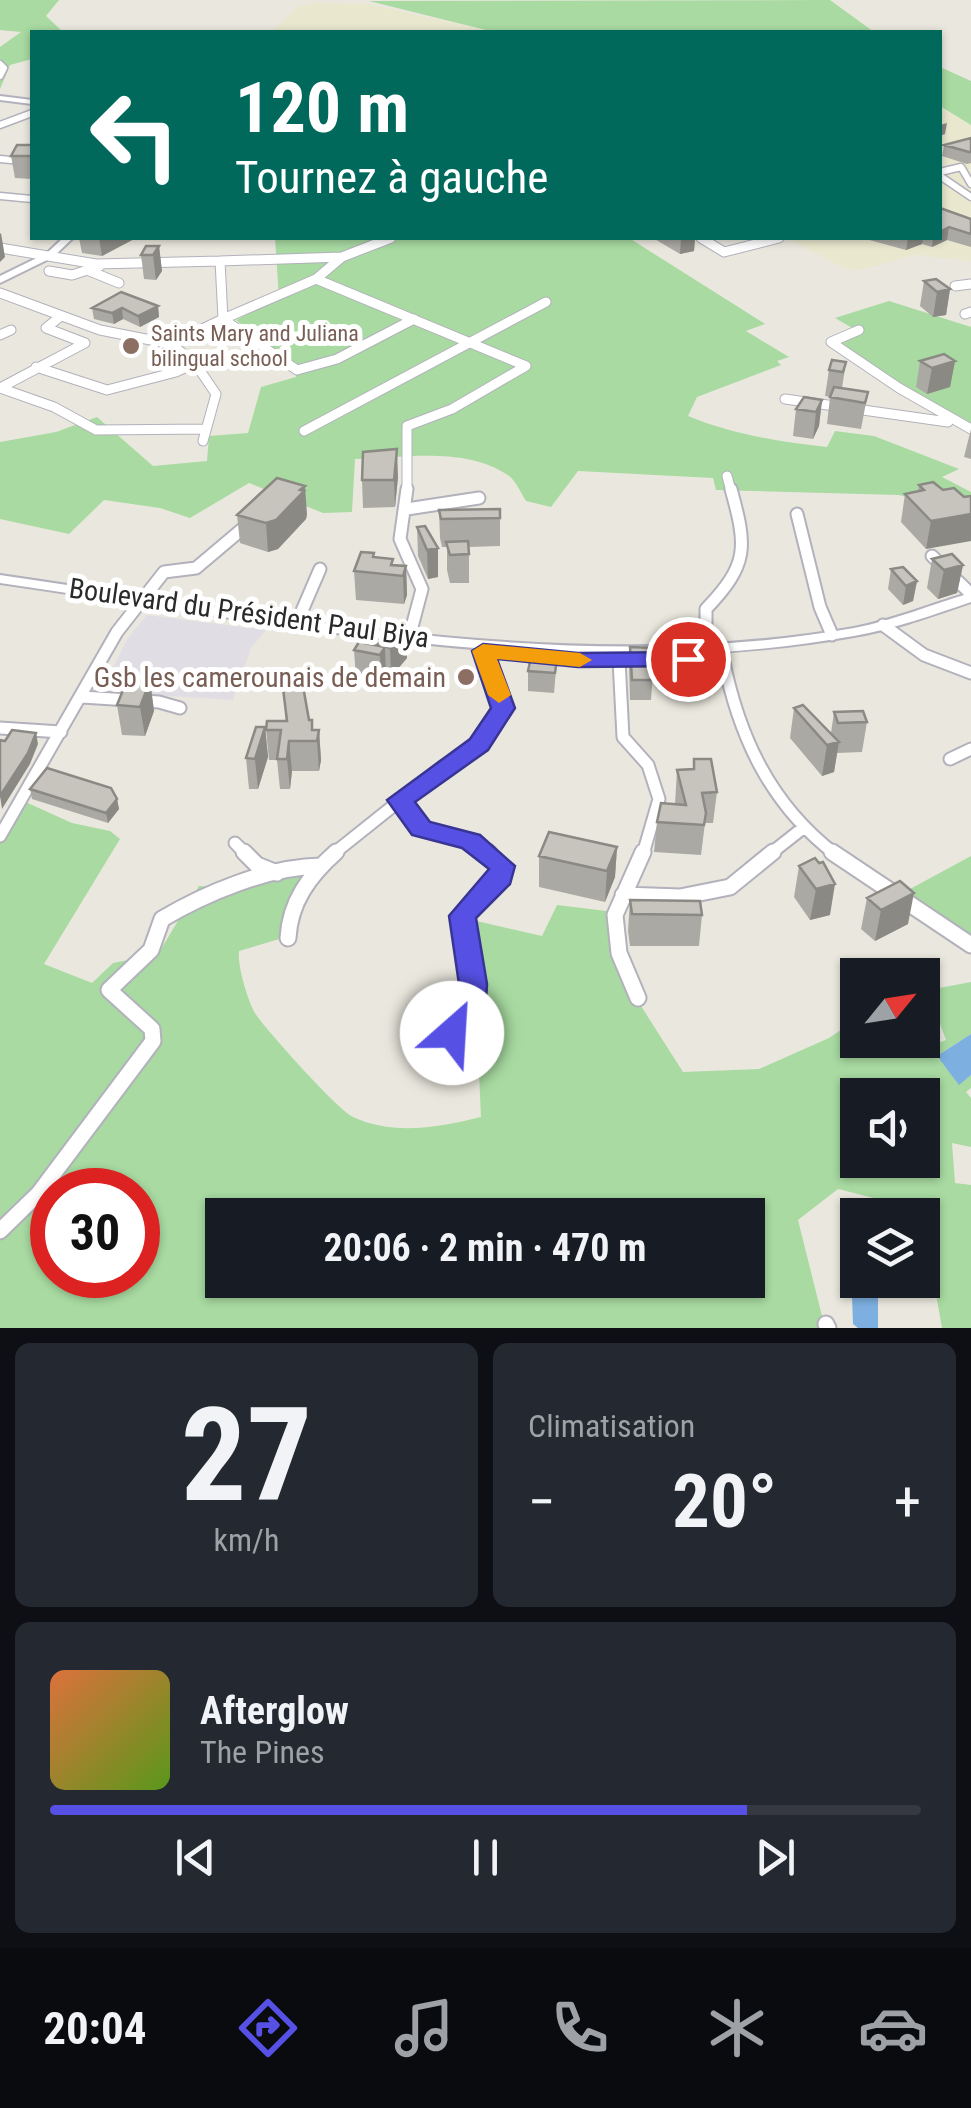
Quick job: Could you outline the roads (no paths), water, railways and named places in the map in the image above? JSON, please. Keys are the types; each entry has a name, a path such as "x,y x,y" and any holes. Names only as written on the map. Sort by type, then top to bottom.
{"main road":[{"name":"Boulevard du Président Paul Biya","path":"0,582 409,638 580,652 706,649 887,629 971,596"},
{"name":"Boulevard du Président Paul Biya","path":"141,602 298,620 483,651 578,660 723,658 887,629 971,608"}],"street":[{"path":"0,64 4,68 0,76"},
{"path":"0,98 30,102"},
{"path":"0,125 30,114"},
{"path":"0,160 30,162"},
{"path":"942,173 961,167 971,184"},
{"path":"942,175 971,197"},
{"path":"0,196 30,199"},
{"path":"0,280 50,255 66,240"},
{"path":"360,240 362,248"},
{"path":"171,344 316,279 342,257 385,240"},
{"path":"705,240 724,252 771,240"},
{"path":"0,248 104,264 342,257"},
{"path":"220,260 223,319"},
{"path":"49,270 72,275 104,264"},
{"path":"86,270 120,283"},
{"path":"316,279 526,366 452,409 407,426 406,509 401,545 422,588 409,638"},
{"path":"955,286 971,284"},
{"path":"0,293 100,330 171,344 195,362 216,394 203,440"},
{"path":"304,431 546,302"},
{"path":"62,316 46,328 85,343"},
{"path":"223,319 295,370 337,359 414,320"},
{"path":"0,335 11,330"},
{"path":"0,388 85,343 100,330"},
{"path":"860,330 831,342 971,429"},
{"path":"36,367 107,390 176,372 195,362"},
{"path":"0,388 54,407 96,430 206,428"},
{"path":"785,399 957,423"},
{"path":"706,649 706,609 731,584 738,558 741,528 726,476"},
{"path":"406,509 479,498"},
{"path":"0,836 6,814 61,732 117,632 164,572 196,568 259,514"},
{"path":"797,514 820,607 832,635"},
{"path":"932,556 971,596"},
{"path":"298,620 320,570"},
{"path":"887,629 924,656 971,673"},
{"path":"288,938 290,909 320,866 400,800 479,745 503,708 483,651"},
{"path":"723,658 746,739 762,771 803,828 840,858 971,945"},
{"path":"619,660 623,738 648,766 659,798 640,867 615,918 618,949 638,998"},
{"path":"82,696 159,702 180,708"},
{"path":"0,728 61,732"},
{"path":"950,759 971,749"},
{"path":"400,800 421,828 471,842 496,860 503,872 462,916 473,984 470,1006 435,1055"},
{"path":"623,895 680,897 730,888 803,828"},
{"path":"235,843 257,865 277,873"},
{"path":"0,1232 39,1193 154,1041 152,1028 109,993 150,950 162,919 188,905 277,873 311,864 320,866"}],"water":[{"path":"971,1034 971,1075 959,1085 939,1058"},
{"path":"852,1298 878,1298 878,1328 858,1328 853,1324"}],"place":[{"name":"Saints Mary and Juliana bilingual school","path":"131,346"},
{"name":"Gsb les camerounais de demain","path":"466,677"}]}
